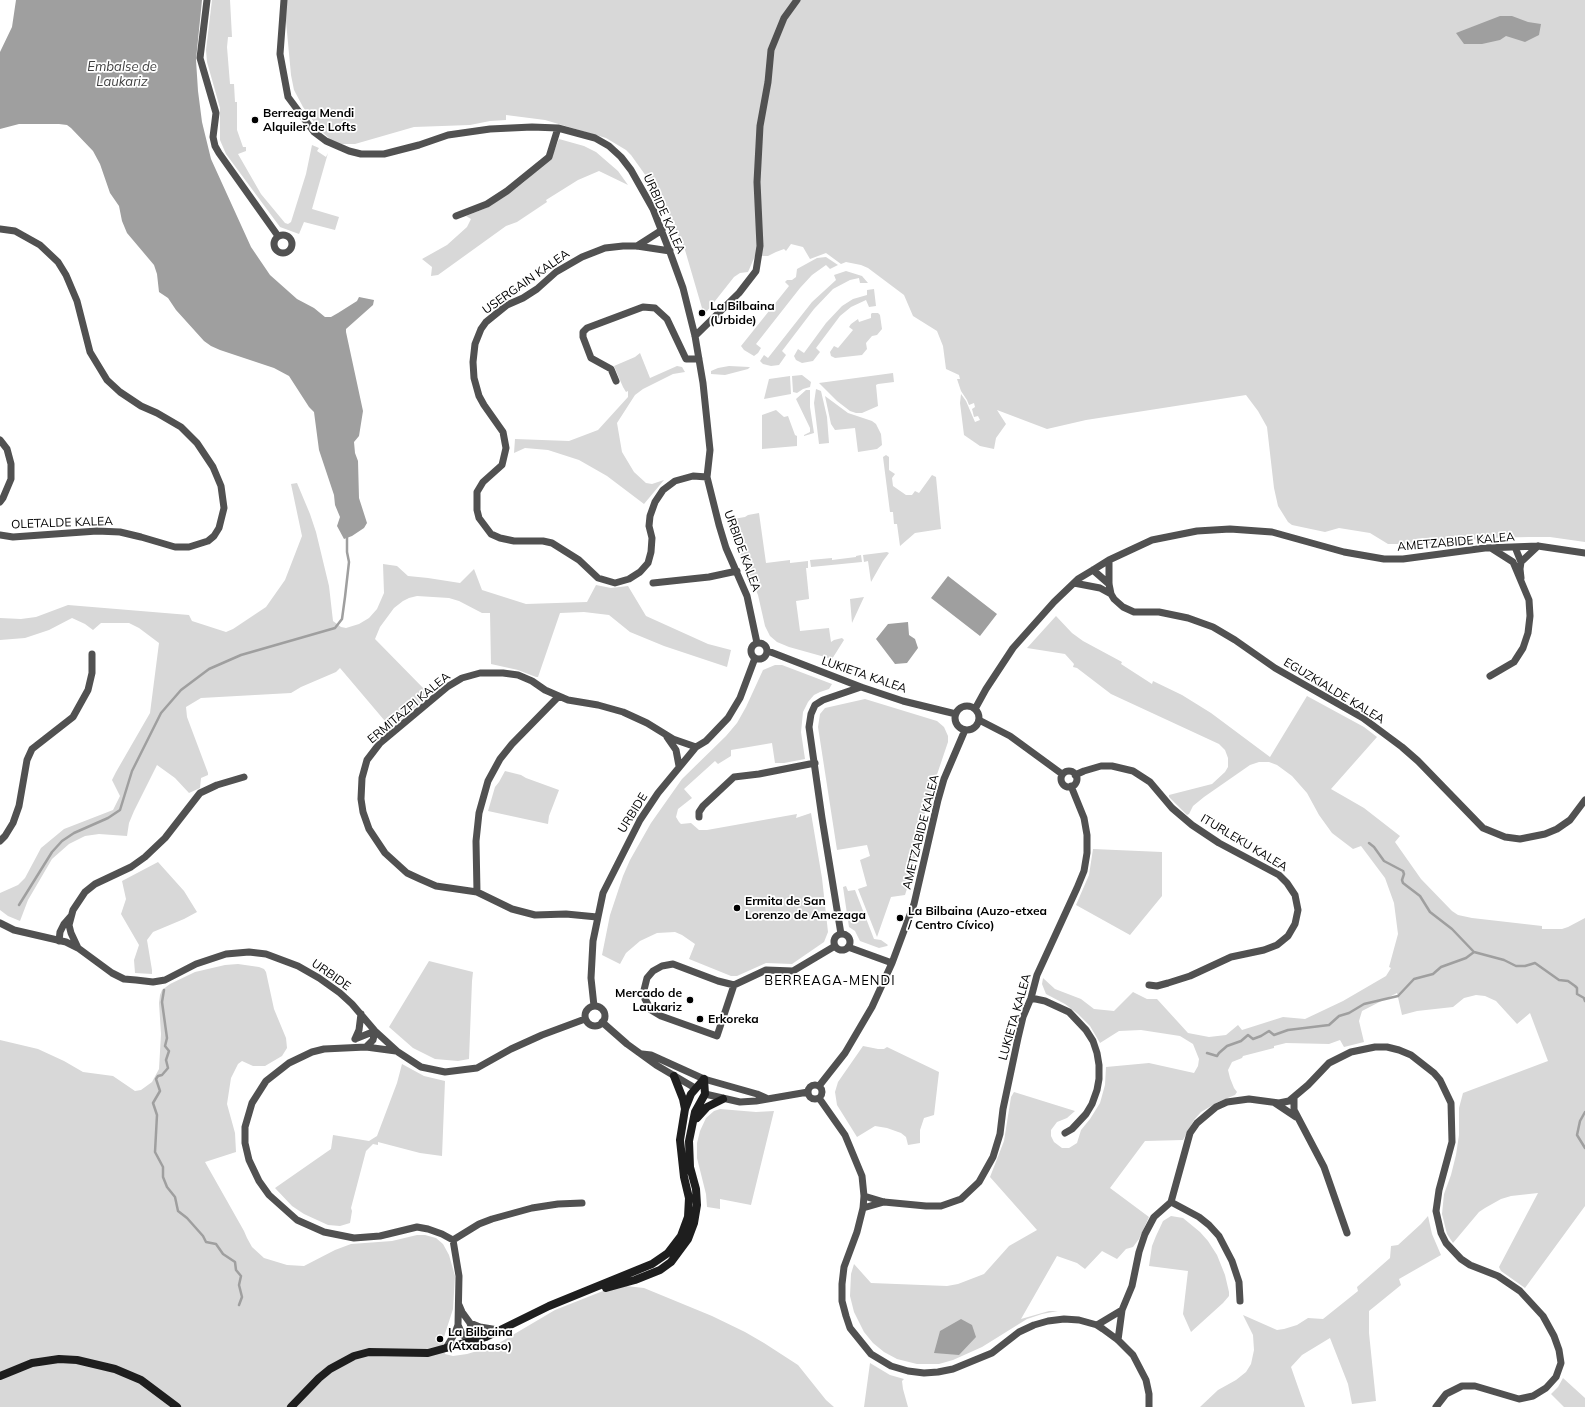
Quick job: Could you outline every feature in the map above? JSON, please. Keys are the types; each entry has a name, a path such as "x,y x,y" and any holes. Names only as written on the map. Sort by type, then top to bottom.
{"street":[{"path":"206,0 200,58 216,113 213,137 215,146 278,236"},
{"name":"URBIDE KALEA","path":"284,0 280,54 288,97 314,132 326,142 349,152 361,154 384,154 448,135 490,128 558,128 595,138 609,146 621,157 640,184 662,230 683,288 695,336 703,383 710,450 707,477 726,548 747,596 757,642"},
{"path":"695,336 739,293 756,271 760,246 757,182 760,126 768,82 771,50 784,18 797,0"},
{"path":"456,216 487,204 507,191 549,157 558,128"},
{"name":"OLETALDE KALEA","path":"0,228 15,231 40,246 58,262 66,275 77,301 90,352 107,380 120,392 141,406 157,413 181,427 197,443 213,467 221,486 224,508 219,528 214,536 208,541 189,547 175,547 120,532 97,531 12,537 1,535"},
{"name":"USERGAIN KALEA","path":"637,246 662,230"},
{"name":"USERGAIN KALEA","path":"670,251 637,246 606,248 582,257 556,272 537,289 502,309 481,328 474,351 474,378 479,396 503,432 506,448 502,465 483,482 477,492 477,510 479,518 491,534 500,538 514,541 543,541 552,543 575,557 598,578 615,583 633,577 648,563 651,552 652,538 649,526 650,516 655,502 663,490 676,481 693,476 707,477"},
{"path":"616,381 611,368 591,358 583,337 583,332 587,328 642,306 655,308 667,319 686,358 699,358"},
{"path":"0,440 7,449 11,464 11,479 0,502"},
{"name":"AMETZABIDE KALEA","path":"975,709 986,689 1013,648 1054,602 1074,583 1109,560 1152,540 1197,531 1230,529 1272,532 1344,552 1384,558 1403,559 1491,548 1538,546 1585,553"},
{"path":"1521,562 1538,546"},
{"path":"1515,547 1521,562 1521,580"},
{"path":"1490,676 1514,662 1523,648 1528,633 1530,616 1529,600 1521,580 1515,570 1513,562 1515,547"},
{"path":"1491,548 1513,562"},
{"path":"1109,560 1109,584 1111,594"},
{"path":"1094,570 1109,584"},
{"path":"1094,570 1100,588"},
{"path":"653,583 709,577 737,571"},
{"name":"EGUZKIALDE KALEA","path":"1074,583 1100,588 1111,594 1114,600 1123,607 1134,612 1159,612 1188,618 1213,627 1235,640 1275,668 1363,718 1402,747 1418,761 1473,819 1483,828 1492,832 1505,837 1520,839 1545,834 1557,829 1570,820 1585,800"},
{"path":"757,642 765,644 768,651 763,658 755,658 751,654 751,648 757,642"},
{"name":"LUKIETA KALEA","path":"768,651 860,687 903,701 956,714"},
{"path":"0,841 13,823 19,806 27,760 32,749 72,717 88,690 92,674 92,654"},
{"name":"URBIDE","path":"594,1006 591,978 593,941 603,893 629,840 654,799 679,766 696,747 706,741 728,718 740,698 755,658"},
{"name":"ERMITAZPI KALEA","path":"598,917 566,914 536,915 512,909 477,892 449,889 420,879 408,872 385,853 369,829 363,812 361,799 362,778 367,760 380,743 447,687 462,678 480,673 503,673 518,676 532,681 558,697 623,712 696,747"},
{"path":"842,934 822,818 809,727 811,714 815,705 823,700 860,687"},
{"path":"477,892 476,841 479,813 488,781 500,760 512,744 558,697"},
{"path":"968,706 975,709 979,716 979,720 975,727 965,730 956,724 956,714 960,708 968,706"},
{"path":"979,720 1010,736 1062,774"},
{"name":"AMETZABIDE KALEA","path":"819,1086 845,1053 872,1007 892,963 914,904 944,780 965,730"},
{"name":"ERMITAZPI KALEA","path":"663,732 676,750 679,766"},
{"path":"685,743 688,756"},
{"name":"ERMITAZPI KALEA","path":"676,750 688,756"},
{"path":"699,817 699,812 703,806 734,778 815,763"},
{"name":"ITURLEKU KALEA","path":"1076,775 1092,768 1112,766 1123,767 1137,773 1150,782 1172,808 1192,825 1219,842 1279,875 1287,882 1295,894 1298,910 1295,924 1288,936 1277,946 1231,957 1190,976 1168,983 1157,986 1149,985"},
{"path":"1069,771 1076,775 1076,782 1071,786 1062,784 1062,774 1069,771"},
{"path":"78,948 70,929 71,916 73,910 85,892 94,884 131,867 145,857 165,838 200,793 217,785 244,777"},
{"name":"LUKIETA KALEA","path":"864,1196 884,1202 942,1206 961,1199 979,1182 993,1157 1000,1134 1003,1109 1018,1038 1037,975 1084,871 1087,853 1087,835 1084,818 1071,786"},
{"path":"59,941 62,927 71,916"},
{"path":"0,923 14,930 45,937 62,927"},
{"path":"59,941 64,938 70,929"},
{"path":"835,946 835,938 842,934"},
{"path":"842,934 848,937 850,942 848,947"},
{"name":"URBIDE","path":"45,937 78,948 112,973 124,979 152,982 165,980 196,964 226,954 249,952 266,954 298,966 319,978 340,993 361,1014 375,1031 398,1052 422,1067 445,1072 477,1068 511,1049 542,1035 585,1019"},
{"path":"835,946 841,950 848,947 892,963"},
{"path":"734,985 717,1036 661,1016 651,1010 645,1000 644,990 647,978 653,971 662,966 673,964 718,981 734,985 766,970 793,971 835,946"},
{"path":"1031,998 1045,1001 1069,1012 1086,1030 1093,1041 1097,1053 1099,1079 1092,1104 1086,1114 1072,1129 1064,1133"},
{"path":"594,1006 600,1008 604,1013 602,1022 597,1026 591,1025 585,1019 586,1010 594,1006"},
{"path":"346,1048 355,1038 359,1030 361,1014"},
{"path":"602,1022 627,1044 656,1065 705,1094 740,1102 756,1101 766,1098 801,1094 808,1092 811,1086 815,1085 819,1086 822,1092 819,1098"},
{"path":"355,1038 375,1031"},
{"path":"366,1047 373,1040 375,1031"},
{"path":"398,1052 366,1047 324,1049 312,1052 289,1063 266,1081 252,1102 245,1127 249,1160 259,1181 269,1195 297,1220 324,1232 354,1238 380,1236 417,1227 435,1232 453,1240"},
{"path":"1118,1340 1122,1310 1132,1286 1139,1252 1145,1234 1154,1217 1171,1202 1190,1133 1197,1123 1206,1114 1226,1102 1249,1099 1274,1102 1289,1101 1308,1085 1329,1063 1351,1052 1375,1047 1387,1047 1411,1055 1434,1072 1450,1103 1452,1142 1436,1200 1436,1211 1441,1233 1449,1247 1461,1259 1470,1265 1498,1276 1520,1291 1539,1310 1560,1350 1559,1370 1552,1383 1533,1396 1519,1399 1468,1385 1450,1390 1436,1407"},
{"path":"642,1054 651,1055 704,1079 766,1098"},
{"path":"674,1076 683,1099 685,1109"},
{"path":"569,1299 652,1264 668,1253 681,1236 688,1217 689,1198 684,1177 680,1140 685,1109 695,1088 704,1079"},
{"path":"291,1407 330,1369 354,1356 369,1352 428,1353 470,1342 486,1337 549,1306 635,1280 660,1270 671,1262 688,1239 694,1223 697,1205 696,1189 690,1167 689,1141 695,1112 705,1094 704,1079"},
{"path":"808,1092 809,1096 812,1098 819,1098"},
{"path":"1294,1097 1293,1106 1324,1168 1347,1233"},
{"path":"819,1098 848,1142 862,1176 864,1196 863,1208 858,1232 844,1267 842,1300 847,1322 872,1354 891,1366 908,1371 924,1373 938,1372 953,1369 992,1353 1020,1332 1034,1325 1064,1319 1079,1320 1097,1326 1118,1340 1133,1355 1141,1368 1149,1394 1149,1407"},
{"path":"693,1124 706,1107 723,1099"},
{"path":"1274,1102 1290,1112 1299,1120"},
{"name":"LUKIETA KALEA","path":"863,1208 884,1202"},
{"path":"1171,1202 1199,1217 1209,1225 1222,1242 1232,1261 1240,1293 1240,1301"},
{"path":"453,1240 479,1224 492,1219 545,1206 582,1203"},
{"path":"446,1348 458,1326 458,1267 453,1240"},
{"path":"458,1303 462,1312 470,1323 472,1331 470,1342"},
{"path":"1097,1326 1122,1310"},
{"path":"470,1323 498,1330"},
{"path":"458,1326 462,1334 470,1342"},
{"path":"0,1376 32,1363 59,1359 78,1360 115,1369 141,1380 177,1407"}],"shaded area":[{"path":"212,0 230,0 232,37 228,37 227,47 230,84 234,84 235,102 237,102 237,130 243,147 246,147 246,151 238,154 261,194 285,223 288,224 291,222 306,174 312,145 319,148 317,151 326,157 328,153 312,209 339,217 335,230 304,222 299,234 280,227 226,154 220,140 220,108 207,62 206,50"},
{"path":"284,0 1585,0 1585,542 1550,537 1529,537 1489,538 1440,544 1388,544 1370,533 1339,528 1325,532 1292,525 1288,522 1278,506 1274,488 1267,427 1258,411 1246,395 1086,420 1047,429 997,410 1006,424 996,438 994,449 980,446 964,435 960,403 961,394 966,401 975,422 980,420 978,416 974,417 972,409 975,407 974,403 969,405 961,391 957,379 960,379 959,375 946,369 943,346 937,331 913,316 904,295 868,268 846,262 841,264 826,253 810,259 803,247 791,244 786,251 784,249 768,256 755,256 748,272 740,273 734,277 704,315 685,250 666,208 651,183 631,155 626,150 606,138 545,120 506,115 506,120 490,121 470,125 414,127 355,144 341,144 331,140 319,129 303,107 294,90 291,75"},
{"path":"559,139 584,146 596,152 618,171 628,185 599,171 578,180 546,200 547,202 517,222 506,226 438,275 431,276 432,267 422,259 447,245 467,227 471,219 466,216 486,208 524,182 553,154"},
{"path":"826,257 838,265 830,269 826,265 812,275 800,288 756,344 761,348 758,353 754,356 744,350 741,346 789,286 785,282 796,277 797,269 817,258"},
{"path":"846,271 862,276 868,283 860,283 859,278 850,280 833,289 814,309 782,351 786,355 779,365 771,366 763,364 760,361 764,355 768,358 812,302 836,280 834,275"},
{"path":"874,289 876,306 869,307 866,300 851,307 840,316 816,348 820,352 813,361 802,363 796,360 794,356 798,349 804,353 826,323 842,306 853,299 867,295 867,290"},
{"path":"872,313 878,313 880,315 882,329 877,335 872,336 866,343 867,349 862,355 835,358 831,356 830,352 834,346 838,348 853,330 849,327 851,324 858,319 859,322 871,318"},
{"path":"640,353 650,378 677,366 682,367 685,372 673,374 643,389 635,395 617,423 622,452 634,472 646,483 652,484 664,480 644,504 607,476 579,460 548,450 525,448 514,453 515,439 569,441 598,430 628,397 628,391 626,392 623,387 614,366 635,357"},
{"path":"729,366 750,367 748,369 725,375 711,374 711,371"},
{"path":"893,373 894,382 876,385 878,406 862,413 850,411 837,401 819,383"},
{"path":"802,375 811,382 810,387 797,393 793,392 792,376"},
{"path":"790,376 791,394 764,399 769,379"},
{"path":"816,389 821,391 827,417 829,443 819,444 814,403"},
{"path":"806,390 810,390 810,407 814,433 804,436 810,432 810,428 796,399"},
{"path":"825,396 848,413 872,421 876,424 881,434 882,445 877,449 858,452 855,428 835,430 831,424"},
{"path":"776,410 784,417 788,416 795,435 797,436 797,446 762,449 762,415"},
{"path":"886,455 889,457 889,470 895,474 892,478 893,486 906,495 912,495 915,491 919,493 932,475 936,477 941,529 915,533 900,546 897,524 894,524 893,512 890,512 883,457"},
{"path":"297,483 316,532 329,586 333,621 341,627 346,628 359,624 369,618 377,609 384,593 383,564 397,566 408,576 460,583 474,569 482,590 526,604 587,602 596,585 611,588 628,586 646,616 708,644 731,650 727,667 664,646 630,632 609,615 584,612 560,613 538,677 536,677 518,670 491,664 490,613 482,613 459,601 449,598 417,596 409,598 394,608 380,627 375,639 428,693 428,695 418,705 403,718 390,727 340,668 336,672 301,687 291,693 201,698 186,707 187,717 208,773 208,775 201,778 200,788 189,793 175,778 157,765 134,811 129,823 127,836 99,834 85,836 69,844 52,859 28,900 20,921 8,916 0,910 0,893 18,885 25,878 41,848 64,829 113,810 120,796 112,780 150,713 159,643 139,628 129,623 101,623 93,630 85,624 72,618 49,630 25,638 0,640 0,618 21,619 36,617 68,605 189,615 192,621 226,632 233,629 266,607 285,580 302,536 291,484"},
{"path":"759,513 766,563 790,560 790,563 808,561 808,568 806,568 809,599 796,601 800,631 829,628 831,642 842,638 844,640 832,659 789,647 777,642 770,636 765,626 758,595 738,550 727,520"},
{"path":"889,553 871,582 868,561 864,562 863,555"},
{"path":"861,555 862,562 811,567 810,560 832,558 832,560"},
{"path":"864,597 852,623 850,599"},
{"path":"1056,616 1072,633 1083,641 1122,662 1121,664 1152,684 1153,681 1182,695 1211,713 1270,757 1307,696 1364,727 1377,737 1331,789 1364,808 1400,836 1395,842 1421,879 1452,911 1458,915 1542,926 1542,929 1562,929 1585,918 1585,1206 1525,1288 1501,1271 1499,1267 1538,1193 1511,1196 1501,1199 1485,1208 1479,1212 1453,1243 1447,1234 1442,1214 1444,1194 1456,1155 1459,1135 1459,1108 1463,1093 1548,1061 1530,1013 1517,1024 1496,1001 1485,996 1476,995 1464,998 1453,1007 1417,1011 1402,1015 1397,993 1362,1011 1359,1021 1364,1042 1344,1047 1340,1040 1329,1044 1286,1043 1274,1046 1274,1048 1243,1056 1242,1058 1232,1062 1228,1070 1234,1088 1237,1092 1235,1095 1218,1102 1201,1112 1194,1120 1183,1140 1145,1141 1110,1188 1149,1217 1139,1239 1133,1247 1126,1249 1117,1259 1102,1251 1085,1269 1077,1263 1057,1256 1021,1319 1049,1311 1058,1311 1027,1319 982,1347 953,1360 939,1364 917,1364 897,1359 884,1352 873,1343 864,1332 854,1312 850,1296 851,1274 854,1264 871,1283 947,1286 958,1284 984,1274 1009,1246 1037,1230 990,1177 1004,1141 1011,1097 1014,1092 1075,1111 1067,1118 1057,1122 1051,1130 1051,1136 1054,1142 1062,1148 1069,1148 1077,1143 1081,1130 1100,1103 1105,1085 1106,1067 1149,1063 1194,1073 1198,1066 1199,1059 1193,1044 1180,1036 1141,1030 1119,1031 1100,1043 1090,1026 1078,1014 1065,1004 1046,994 1042,984 1043,978 1055,989 1081,999 1094,1009 1114,1011 1133,992 1147,999 1157,999 1188,1033 1209,1037 1226,1035 1238,1025 1242,1030 1283,1017 1305,1019 1343,1001 1386,976 1391,968 1389,967 1398,934 1394,903 1385,878 1361,846 1353,849 1332,833 1319,815 1307,793 1292,776 1277,765 1269,762 1259,762 1250,765 1204,797 1193,806 1187,815 1169,797 1169,795 1212,784 1225,772 1228,767 1228,758 1225,750 1219,744 1111,694 1077,668 1073,667 1074,664 1065,654 1027,648"},
{"path":"775,665 782,665 832,684 829,689 814,695 808,702 803,712 801,732 805,759 775,763 772,743 731,750 731,756 718,764 715,761 684,789 692,798 678,809 676,817 681,824 691,823 699,830 707,830 797,814 796,818 811,813 822,878 828,932 824,942 792,964 766,963 737,976 731,976 689,959 695,944 675,932 657,933 640,941 626,953 620,964 602,955 610,915 623,876 630,860 651,823 682,779 726,736 737,723 763,670"},
{"path":"865,699 937,721 944,727 948,736 948,742 926,807 912,873 905,895 891,897 877,937 858,889 867,886 860,860 870,856 867,845 837,850 818,727 820,714 825,708"},
{"path":"505,771 521,775 559,790 549,816 548,824 488,811 495,787"},
{"path":"1093,849 1162,852 1162,896 1130,935 1076,905 1089,875"},
{"path":"158,862 184,891 197,912 153,932 147,940 152,974 135,973 134,960 139,945 121,914 126,899 122,881"},
{"path":"846,886 848,891 855,890 874,939 881,940 888,945 887,946 879,948 860,941 855,931 849,927 843,887"},
{"path":"429,961 473,972 469,1059 458,1061 435,1059 413,1048 389,1027"},
{"path":"238,964 259,967 264,969 266,972 274,1009 286,1038 287,1048 282,1056 265,1066 253,1066 242,1061 238,1064 231,1078 227,1104 235,1133 236,1152 205,1162 252,1247 264,1258 287,1265 304,1266 335,1250 351,1244 392,1241 417,1235 425,1235 436,1238 443,1244 449,1255 455,1276 453,1309 444,1337 443,1348 445,1354 453,1356 467,1354 494,1346 555,1310 608,1289 626,1286 644,1288 712,1316 764,1343 798,1365 826,1400 834,1407 0,1407 0,1040 38,1049 83,1072 113,1076 135,1091 141,1090 152,1082 159,1069 161,1034 159,1003 162,990 170,984 195,972 225,965"},
{"path":"863,1046 878,1049 884,1049 887,1047 939,1072 934,1115 924,1118 920,1130 920,1143 908,1145 906,1137 901,1133 875,1126 857,1137 837,1105 835,1092 838,1082"},
{"path":"402,1064 424,1076 445,1081 442,1156 420,1153 378,1142 378,1145 373,1144 366,1151 351,1208 350,1223 340,1226 328,1225 304,1214 292,1206 275,1188 331,1149 333,1135 369,1141 377,1136 397,1083"},
{"path":"720,1109 756,1112 774,1111 751,1205 720,1199 720,1209 707,1207 706,1194 697,1158 697,1143 700,1131 706,1118 714,1111"},
{"path":"1171,1216 1183,1218 1200,1232 1208,1241 1217,1255 1225,1275 1229,1292 1229,1296 1223,1303 1191,1332 1183,1314 1188,1271 1149,1266 1152,1246 1156,1236 1163,1221"},
{"path":"1428,1216 1432,1234 1441,1255 1399,1279 1401,1285 1369,1311 1369,1333 1376,1401 1352,1404 1348,1384 1330,1338 1302,1355 1291,1367 1305,1407 1200,1407 1218,1390 1236,1380 1246,1372 1251,1364 1254,1350 1253,1335 1243,1315 1277,1330 1297,1325 1308,1318 1323,1319 1358,1291 1357,1287 1390,1258 1391,1246 1398,1245"},
{"path":"870,1363 890,1375 904,1379 902,1381 903,1389 908,1407 864,1407"},
{"path":"1563,1378 1585,1398 1585,1407 1564,1407 1551,1394 1558,1387"}],"water":[{"name":"Embalse de Laukariz","path":"16,0 202,0 196,60 202,122 211,159 251,247 270,275 297,299 314,308 325,317 331,317 338,313 357,301 359,297 374,300 373,305 346,329 363,411 359,436 354,442 355,453 358,461 359,498 367,523 364,528 352,536 344,539 337,526 340,517 319,450 314,412 309,407 289,376 274,368 211,346 204,341 176,310 168,298 159,292 157,274 154,265 127,233 122,221 119,206 110,193 100,164 93,151 71,128 67,125 59,124 19,124 0,129 0,52 12,27"},
{"path":"1500,16 1512,16 1528,22 1541,24 1539,35 1525,42 1506,36 1500,40 1482,44 1464,44 1456,33"},
{"path":"948,576 997,614 980,636 931,598"},
{"path":"908,622 909,635 915,639 918,648 907,663 895,664 876,639 888,624"},
{"path":"961,1319 972,1325 976,1337 959,1355 934,1353 940,1331"}],"waterway":[{"path":"19,905 52,852 62,841 74,833 108,818 120,810 132,771 161,713 181,690 209,669 241,655 335,628 342,619 345,597 349,562 347,552 347,535"},
{"path":"1369,843 1374,847 1384,861 1403,871 1403,883 1420,896 1430,912 1452,929 1474,952 1504,960 1516,966 1525,966 1535,963 1559,980 1568,981 1575,986 1577,988 1577,994 1584,998 1585,1001"},
{"path":"1207,1053 1217,1056 1227,1046 1241,1041 1248,1035 1253,1039 1269,1031 1274,1035 1288,1030 1329,1025 1339,1016 1349,1013 1364,1004 1398,996 1414,979 1433,974 1441,967 1466,958 1474,952"},
{"path":"164,990 162,1002 167,1038 165,1046 169,1051 166,1060 168,1068 156,1079 160,1091 153,1103 157,1115 155,1152 163,1167 163,1177 167,1187 175,1197 178,1211 187,1218 203,1236 206,1242 216,1244 223,1254 235,1262 236,1270 241,1276 239,1285 242,1297 239,1305"},
{"path":"1585,1112 1580,1121 1577,1135 1585,1148"}],"place":[{"name":"Berreaga Mendi Alquiler de Lofts","path":"255,120"},
{"name":"La Bilbaina (Urbide)","path":"702,313"},
{"name":"Ermita de San Lorenzo de Amezaga","path":"737,908"},
{"name":"La Bilbaina (Auzo-etxea / Centro Cívico)","path":"900,918"},
{"name":"Mercado de Laukariz","path":"690,1000"},
{"name":"Erkoreka","path":"700,1019"},
{"name":"La Bilbaina (Atxabaso)","path":"440,1339"}],"district":[{"name":"BERREAGA-MENDI","path":"830,981"}]}
